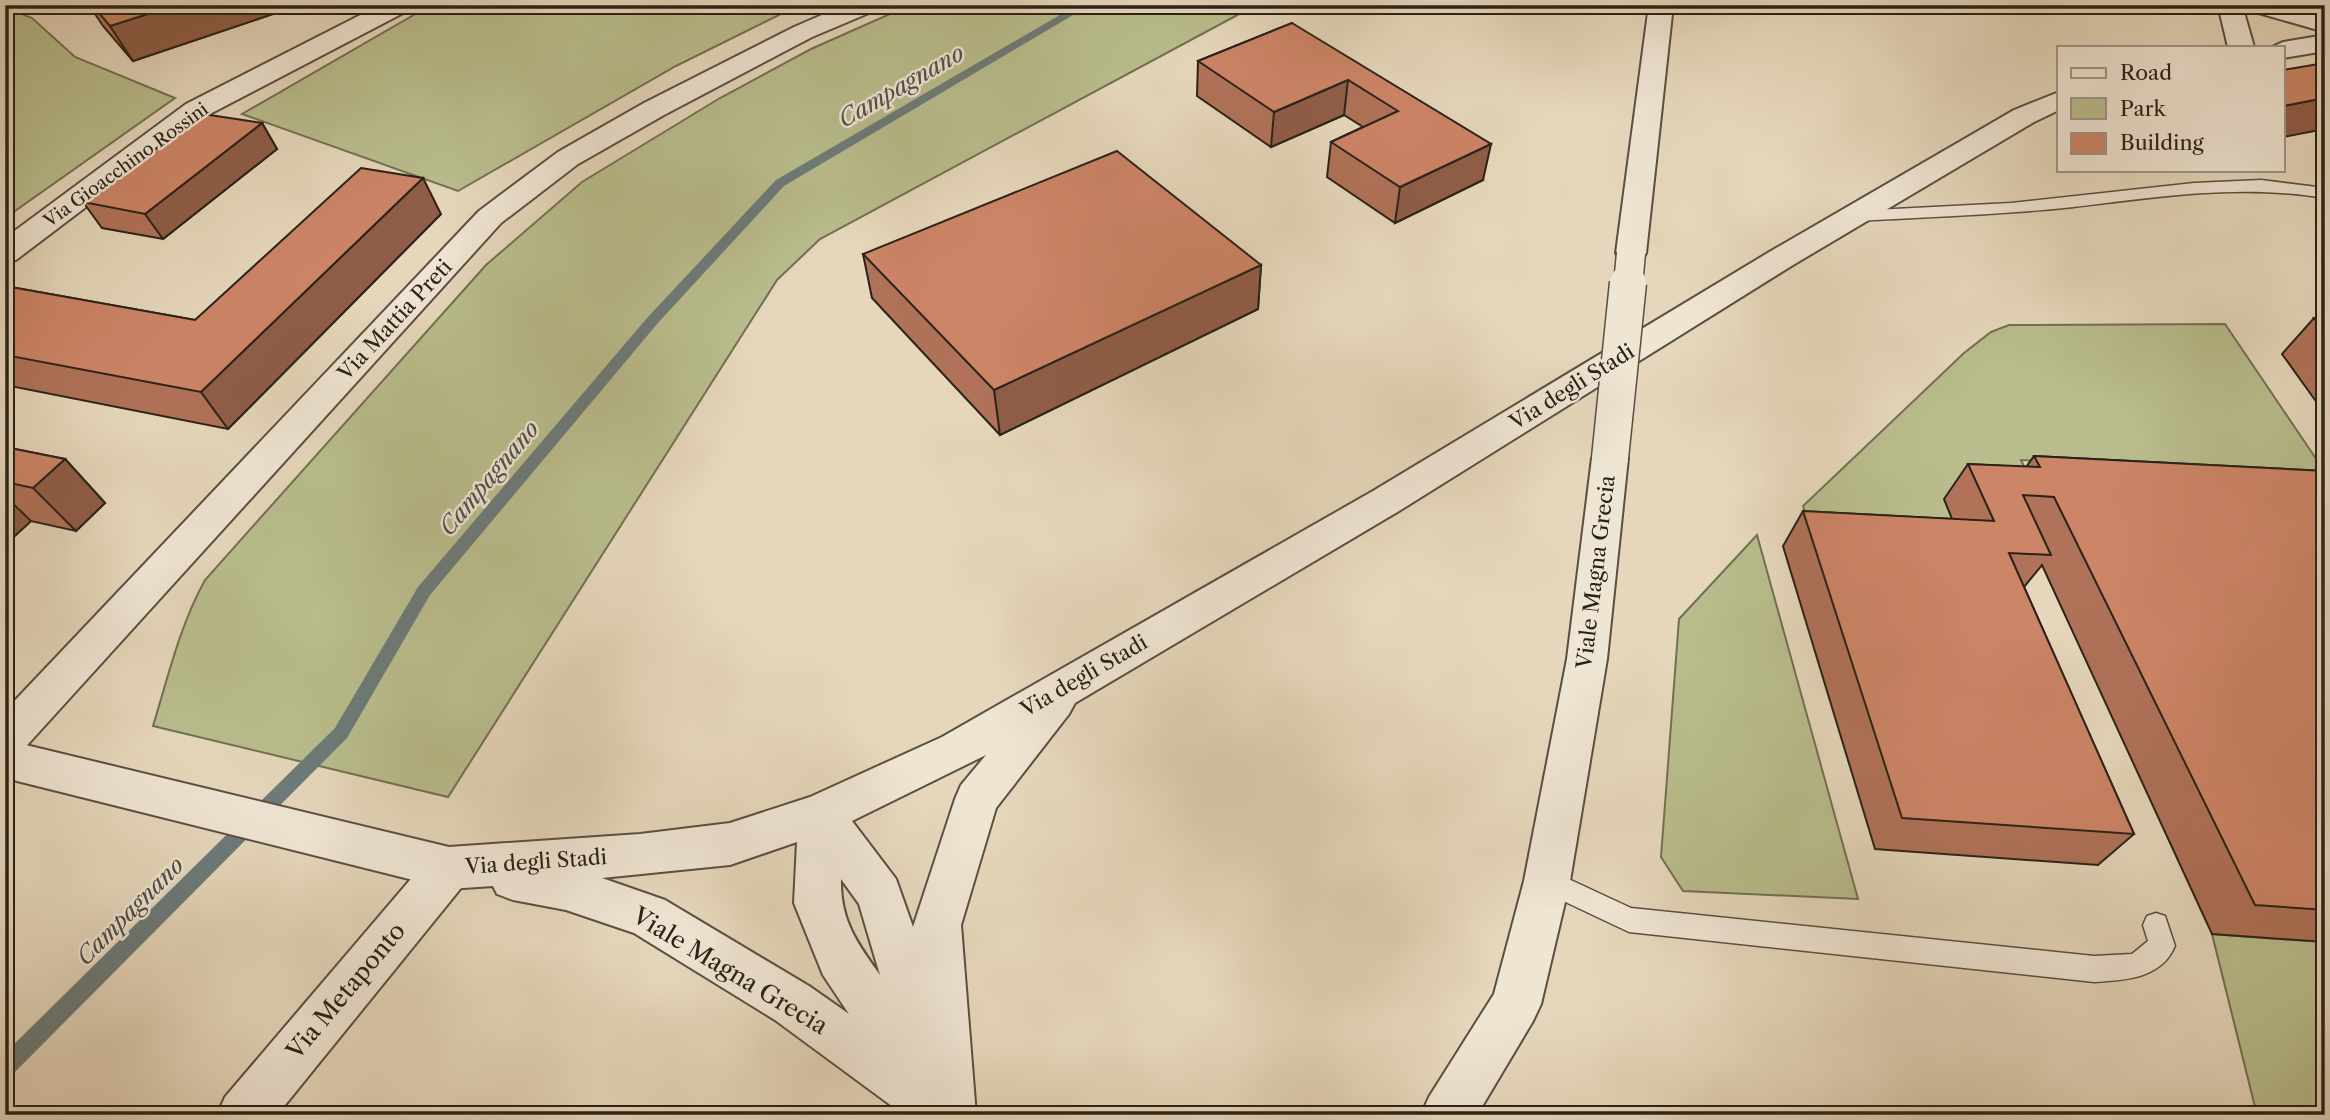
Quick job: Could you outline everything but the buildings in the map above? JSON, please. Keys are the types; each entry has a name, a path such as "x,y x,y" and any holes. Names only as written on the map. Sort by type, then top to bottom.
{"street":[{"name":"Via Gioacchino Rossini","path":"5,253 196,110 400,5"},
{"name":"Via Mattia Preti","path":"15,755 490,217 568,159 654,109 803,32 867,5"},
{"name":"Viale Magna Grecia","path":"1447,1115 1516,1004 1548,881 1587,659 1661,5"},
{"path":"2230,5 2241,46"},
{"path":"2257,5 2325,23"},
{"path":"2284,50 2325,43"},
{"name":"Via degli Stadi","path":"15,755 449,868 640,855 730,844 821,814 957,750 1386,501 2024,116 2057,101"},
{"path":"949,1115 937,925 977,799 1068,685"},
{"path":"821,814 817,903 840,958 949,1115"},
{"name":"Viale Magna Grecia","path":"449,868 566,888 649,916 792,1003 949,1115"},
{"name":"Via Metaponto","path":"243,1115 449,868"}],"lane":[{"path":"1855,216 2018,207 2220,187 2274,186 2325,193"},
{"path":"1548,881 1629,920 2094,969 2137,966 2162,946 2156,925"}],"green space":[{"path":"431,5 799,5 676,66 458,191 242,114"},
{"path":"910,5 1256,5 820,239 777,280 448,797 153,726 182,633 205,580 486,265 582,182 720,98 811,49"},
{"path":"5,7 32,18 75,57 175,98 5,218"},
{"path":"2225,324 2325,472 2325,477 2021,460 2037,493 1968,557 1817,548 1803,506 1964,353 1991,332 2009,325"},
{"path":"1757,535 1858,899 1683,891 1661,857 1679,619"},
{"path":"2212,934 2325,942 2325,1115 2257,1115"}],"waterway":[{"name":"Campagnano","path":"5,1068 341,733 424,591 652,321 780,183 1085,5"}]}
